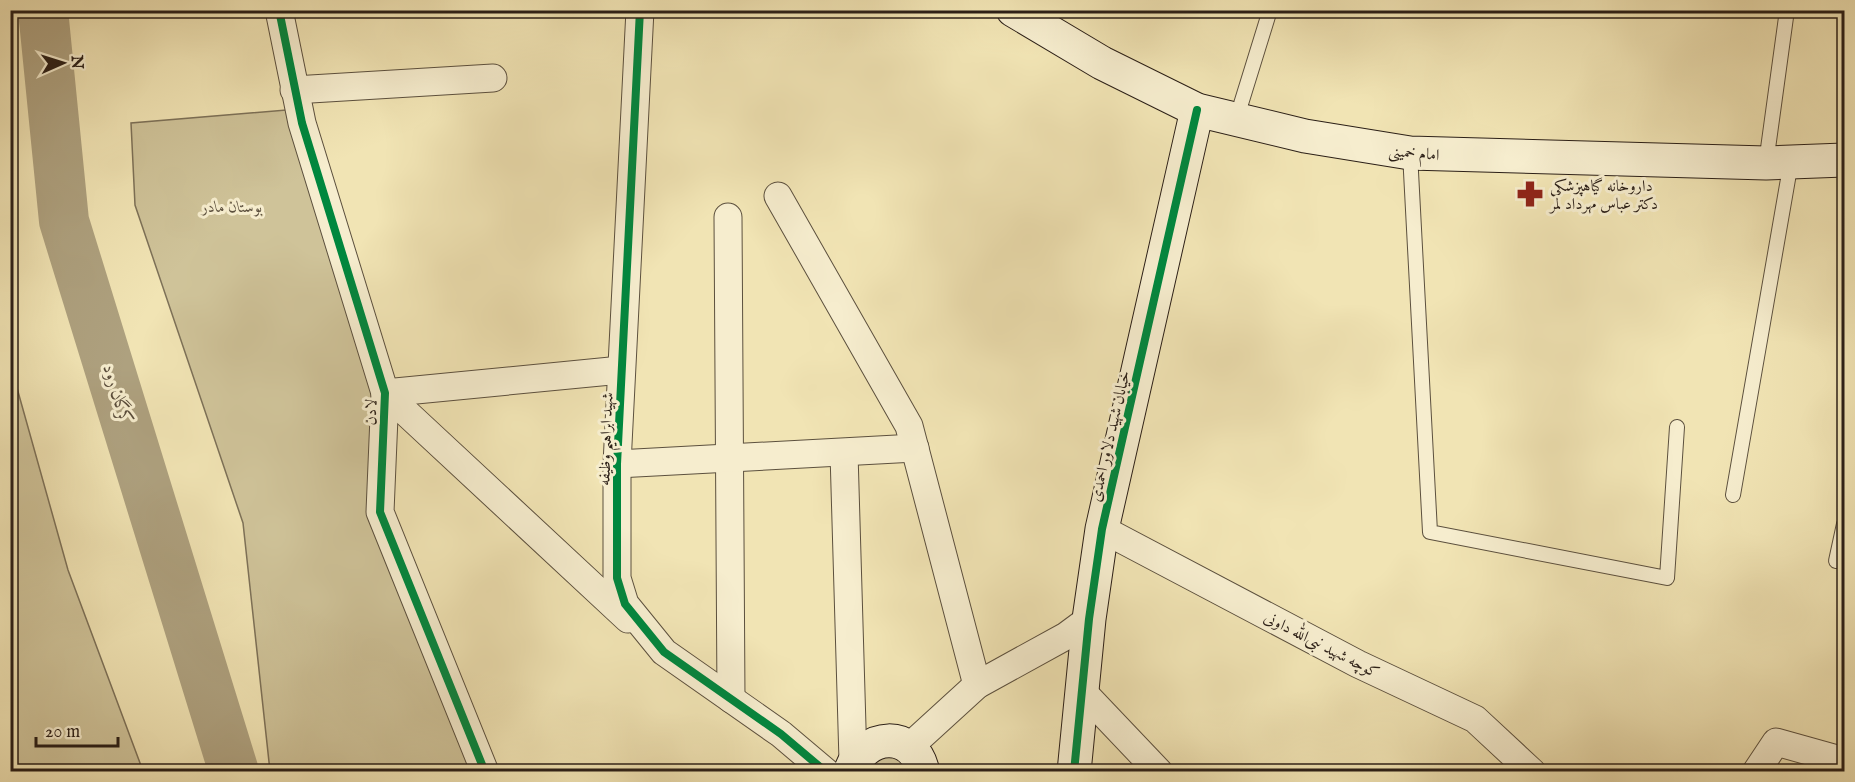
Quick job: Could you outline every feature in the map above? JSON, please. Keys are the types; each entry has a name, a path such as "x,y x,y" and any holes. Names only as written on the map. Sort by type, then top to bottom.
{"main road":[{"name":"امام خمینی","path":"1013,10 1102,63 1197,110 1305,136 1410,153 1778,163 1845,160"},
{"name":"خیابان شهید دلاور احمدی","path":"1074,771 1089,619 1102,529 1197,110"},
{"path":"843,768 861,750 884,740 897,742 915,760"}],"street":[{"name":"لادن","path":"279,10 294,90 385,393 380,512 486,771"},
{"name":"شهید ابراهیم وظیفه","path":"640,10 617,464 617,578 625,604 664,652 781,734 843,768"},
{"path":"294,90 493,78"},
{"path":"778,196 909,426 977,685"},
{"path":"728,217 731,699"},
{"path":"385,393 621,370"},
{"path":"385,393 664,652"},
{"path":"617,464 915,448"},
{"path":"843,768 844,453"},
{"name":"کوچه شهید نبی‌الله داونی","path":"1102,529 1358,664 1474,719 1532,771"},
{"path":"915,760 977,685 1066,636 1089,619"},
{"path":"1082,691 1159,771"},
{"path":"1756,771 1776,742 1845,761"}],"lane":[{"path":"1236,120 1270,10"},
{"path":"1733,495 1778,163 1788,10"},
{"path":"1410,153 1430,532 1667,578 1677,427"},
{"path":"1836,561 1845,524"}],"green space":[{"name":"بوستان مادر","path":"298,109 384,393 379,512 485,771 270,771 243,523 135,205 131,123"},
{"path":"10,363 68,570 143,771 11,771"},
{"path":"879,743 920,772 853,772"}],"waterway":[{"name":"کرگان رود","path":"43,10 64,221 234,772"}],"cycle path":[{"path":"279,10 302,123 385,393 380,512 485,772"},
{"path":"640,10 617,464 617,578 625,604 664,652 781,734 826,772"},
{"path":"1074,772 1089,619 1102,529 1197,110"}],"place":[{"name":"داروخانه گیاهپزشکی دکتر عباس مهرداد لمر","path":"1530,194"}]}
